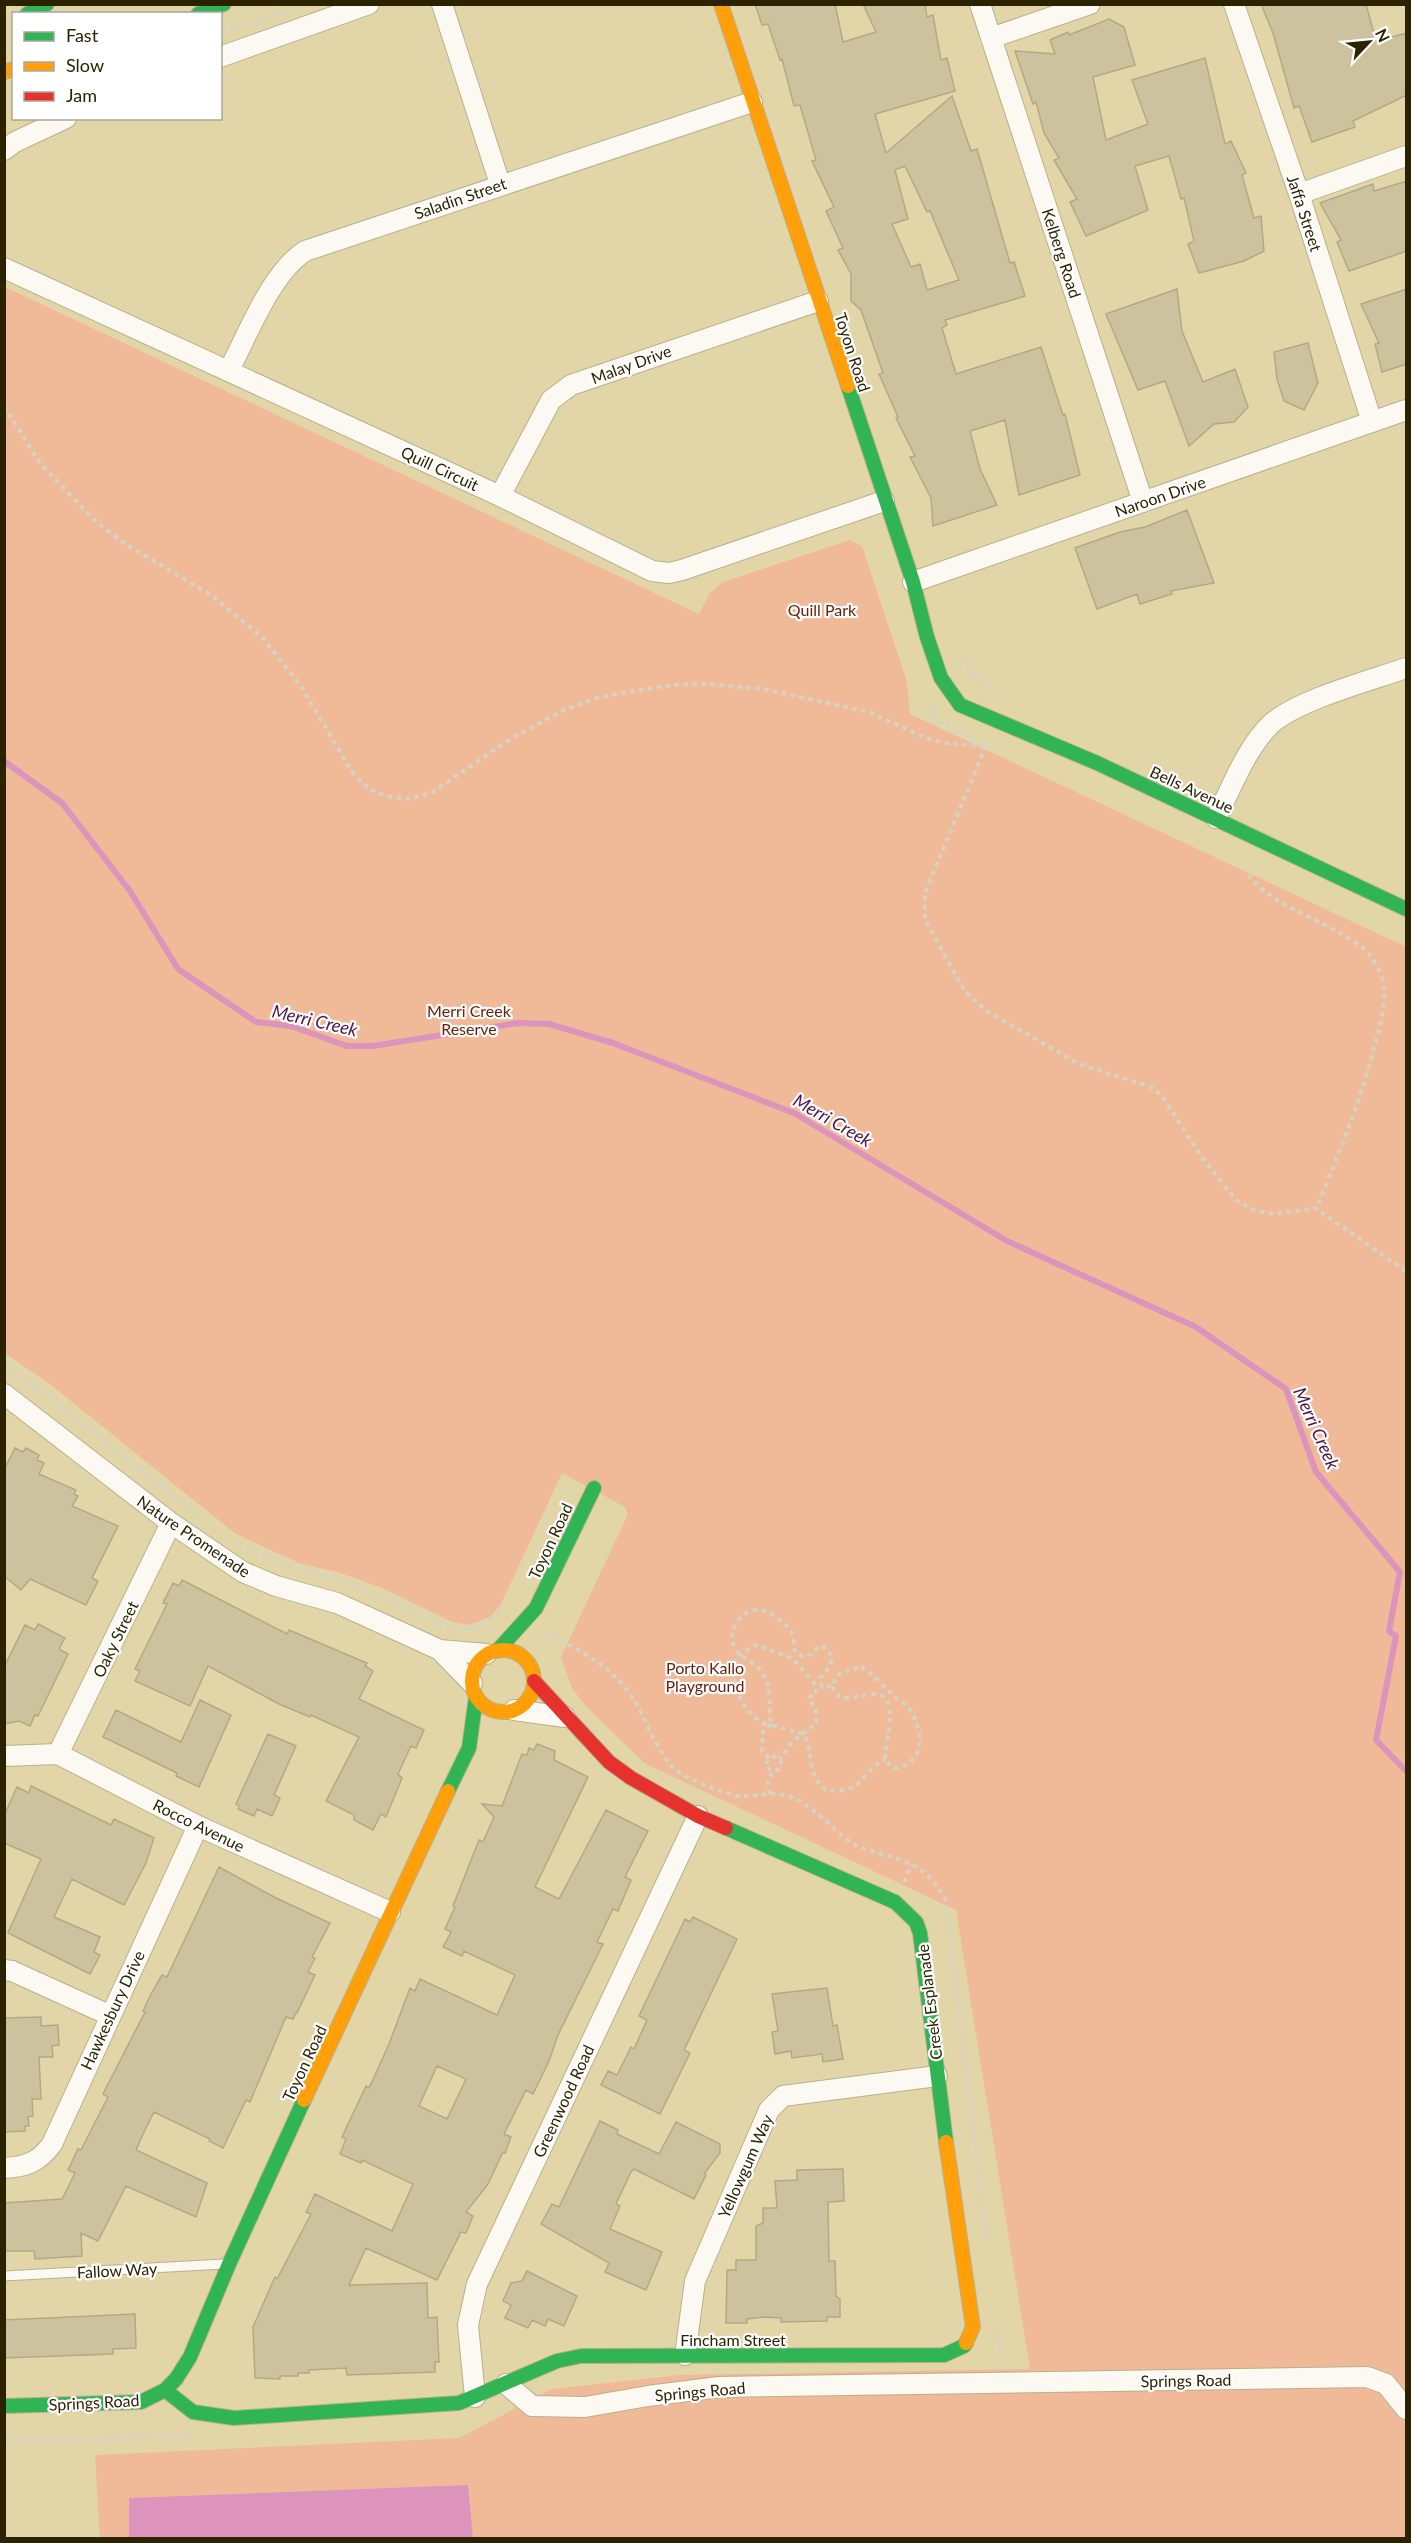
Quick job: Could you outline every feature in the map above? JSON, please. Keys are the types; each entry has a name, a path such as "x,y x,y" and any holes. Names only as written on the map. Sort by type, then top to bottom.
{"street":[{"path":"31,12 47,4"},
{"path":"203,12 224,4"},
{"path":"222,56 369,4"},
{"path":"442,4 500,184"},
{"name":"Toyon Road","path":"721,4 884,501 913,582 927,637 941,678 960,705"},
{"name":"Kelberg Road","path":"980,4 1143,502"},
{"path":"991,38 1090,4"},
{"name":"Jaffa Street","path":"1234,4 1299,194 1372,422"},
{"name":"Saladin Street","path":"230,370 280,273 292,259 305,251 500,184 752,102"},
{"path":"4,150 15,142 62,120"},
{"path":"1299,194 1407,156"},
{"name":"Quill Circuit","path":"4,267 500,496 652,571 660,573 682,570 884,501"},
{"name":"Malay Drive","path":"500,496 551,400 571,385 818,300"},
{"name":"Naroon Drive","path":"913,582 1407,410"},
{"path":"1216,818 1253,748 1272,723 1307,702 1407,668"},
{"name":"Bells Avenue","path":"960,705 1097,763 1407,909"},
{"name":"Nature Promenade","path":"6,1398 171,1523 243,1572 276,1586 337,1604 440,1650 492,1652"},
{"name":"Toyon Road","path":"492,1652 534,1627 537,1608 594,1488"},
{"name":"Oaky Street","path":"58,1754 171,1523"},
{"path":"511,1711 529,1699 534,1681 530,1665 532,1646"},
{"name":"Nature Promenade","path":"440,1650 474,1690"},
{"path":"530,1665 517,1652 492,1652 475,1667 474,1690 490,1709 565,1717"},
{"name":"Creek Esplanade","path":"534,1681 609,1762 632,1778 698,1816 895,1902 916,1922 920,1933 937,2076 973,2327 964,2346"},
{"name":"Toyon Road","path":"165,2390 176,2379 190,2357 229,2264 390,1912 469,1748 474,1690"},
{"name":"Toyon Road","path":"469,1748 511,1711"},
{"name":"Rocco Avenue","path":"4,1756 58,1754 198,1826 390,1912"},
{"name":"Greenwood Road","path":"475,2397 468,2325 477,2284 698,1816"},
{"name":"Hawkesbury Drive","path":"4,2168 36,2162 52,2144 109,2015 198,1826"},
{"path":"4,1970 12,1971 109,2015"},
{"name":"Yellowgum Way","path":"685,2355 695,2281 769,2110 783,2096 937,2076"},
{"name":"Fincham Street","path":"506,2384 557,2361 581,2356 944,2355 964,2346"},
{"name":"Springs Road","path":"506,2384 532,2406 585,2407 719,2387 1367,2378 1386,2384 1407,2409"},
{"path":"165,2390 193,2412 234,2418 459,2403 506,2384"},
{"name":"Springs Road","path":"4,2406 141,2402 165,2390"}],"lane":[{"name":"Fallow Way","path":"4,2276 229,2264"}],"path":[{"path":"222,32 302,4"},
{"path":"4,406 40,463 92,518 122,542 211,595 262,637 301,686 352,772 369,789 385,796 409,799 430,793 515,735 564,710 600,698 671,685 706,684 763,689 869,712 926,738 945,743 986,747"},
{"path":"987,718 986,747 925,893 924,905 925,920 966,993 988,1012 1079,1064 1151,1087 1162,1096 1200,1155 1236,1200 1254,1210 1274,1214 1316,1209 1407,1271"},
{"path":"1248,874 1261,891 1321,922 1367,952 1377,967 1384,986 1383,1017 1359,1105 1316,1209"},
{"path":"4,1362 211,1525"},
{"path":"230,1537 291,1568 333,1577 454,1629 473,1629 487,1623 498,1610 534,1627 584,1652 611,1672 635,1702 663,1756 683,1775 731,1794 786,1796 813,1808 854,1844 906,1861 935,1881 945,1898 988,2253"},
{"path":"771,1725 768,1682 764,1673 750,1660 735,1651 732,1641 735,1624 748,1611 769,1612 792,1632 795,1653 792,1658"},
{"path":"831,1686 816,1685 792,1658 756,1645 740,1655 734,1670 738,1692 750,1713 764,1724 804,1734 807,1740 809,1763 817,1781 824,1789 844,1790 853,1787 885,1760"},
{"path":"795,1653 802,1657 811,1654 819,1646 826,1648 831,1655 831,1665 820,1678 822,1686"},
{"path":"861,1667 869,1671 911,1711 920,1738 918,1753 913,1760 902,1767 894,1768 885,1760 891,1723 886,1703 880,1696 873,1694 849,1699 839,1697 831,1686 841,1671 861,1667"},
{"path":"770,1794 768,1782 772,1771 780,1768 780,1759 791,1743 814,1725 818,1716 809,1697 816,1694 816,1685"},
{"path":"769,1758 762,1751 762,1742 763,1730 771,1725"},
{"path":"769,1758 776,1756 780,1759"},
{"path":"769,1758 767,1765 772,1771"},
{"path":"997,2324 1004,2383"}],"green space":[{"name":"Merri Creek Reserve","path":"5,287 699,614 710,593 723,582 850,540 862,546 907,682 910,714 1406,947 1406,2538 100,2538 95,2455 459,2438 552,2389 681,2375 1030,2369 956,1910 644,1763 585,1705 572,1688 561,1657 628,1514 625,1507 562,1473 501,1604 490,1617 469,1625 452,1622 380,1587 337,1572 301,1564 236,1534 52,1386 5,1353"}],"shaded area":[{"path":"468,2485 473,2538 129,2538 129,2498"}],"building":[{"path":"755,4 835,4 843,42 876,32 863,4 925,4 927,17 933,15 941,60 947,58 955,91 875,114 886,153 952,96 971,151 977,149 1010,263 1014,262 1025,296 945,320 947,325 942,328 956,374 1041,347 1063,415 1065,414 1080,475 1019,495 1005,420 970,431 980,469 997,505 933,526 931,498 910,457 915,456 896,418 898,417 879,374 883,373 861,310 851,301 851,274 838,250 843,248 826,211 834,207 812,161 816,160 800,105 794,106 782,59 780,60 768,24 762,25","holes":["905,166 927,212 930,211 959,280 927,290 920,264 911,267 892,224 908,219 895,170"]},
{"path":"1261,4 1366,4 1376,41 1407,33 1407,95 1353,121 1355,127 1312,142 1299,106 1294,108 1273,33"},
{"path":"1109,19 1124,27 1135,65 1093,77 1106,140 1148,124 1132,80 1205,58 1225,144 1231,141 1246,173 1242,175 1254,218 1261,216 1264,251 1244,261 1199,273 1188,244 1194,241 1184,198 1181,199 1169,156 1135,166 1148,210 1086,236 1070,202 1077,199 1054,160 1059,158 1044,133 1036,102 1033,104 1015,51 1055,54 1050,40"},
{"path":"1407,181 1407,251 1349,271 1337,242 1341,240 1320,203 1373,184 1374,191"},
{"path":"1177,289 1182,331 1203,382 1235,369 1248,407 1234,422 1214,424 1189,446 1165,381 1138,390 1106,314"},
{"path":"1407,289 1407,364 1382,372 1375,344 1379,343 1361,304"},
{"path":"1308,343 1318,383 1304,410 1284,401 1277,379 1274,352"},
{"path":"1187,510 1214,583 1171,591 1172,594 1140,604 1137,594 1097,609 1075,548 1120,532 1145,527"},
{"path":"15,1448 23,1452 26,1448 39,1455 37,1460 44,1463 39,1474 76,1490 74,1494 78,1496 72,1506 118,1526 92,1578 98,1581 86,1605 30,1579 21,1590 4,1576 4,1470"},
{"path":"182,1580 287,1634 289,1630 367,1663 365,1666 373,1671 359,1699 424,1730 416,1748 411,1746 398,1774 402,1778 386,1817 381,1814 373,1830 354,1820 354,1815 326,1801 359,1737 311,1715 310,1717 279,1704 208,1666 190,1706 135,1681 140,1671 135,1669 167,1604 163,1603 173,1583 179,1586"},
{"path":"38,1624 65,1638 59,1649 68,1654 38,1716 35,1715 30,1726 19,1721 4,1724 4,1667 25,1625 35,1630"},
{"path":"200,1700 231,1715 199,1787 176,1776 177,1773 103,1737 116,1710 181,1742"},
{"path":"268,1734 296,1746 274,1795 280,1798 272,1816 257,1809 254,1816 238,1809 239,1806 236,1804"},
{"path":"537,1744 555,1751 554,1760 588,1777 535,1887 559,1899 606,1810 648,1831 625,1877 631,1880 618,1911 613,1909 597,1942 603,1944 558,2035 549,2061 533,2094 526,2090 504,2134 511,2137 505,2153 503,2152 488,2184 466,2212 473,2216 466,2233 461,2232 437,2280 366,2248 349,2285 427,2283 428,2318 437,2317 439,2362 435,2362 435,2372 347,2375 346,2368 309,2370 309,2373 298,2373 298,2376 280,2376 280,2379 255,2378 253,2327 275,2277 277,2279 311,2214 306,2212 315,2194 392,2231 413,2184 362,2160 361,2163 340,2154 346,2139 342,2137 366,2086 368,2088 371,2084 410,1988 415,1991 420,1979 497,2015 515,1975 464,1951 462,1956 443,1947 451,1932 445,1929 455,1907 453,1906 479,1840 483,1842 494,1817 482,1804 502,1806 522,1754 527,1755 529,1748 534,1750","holes":["437,2066 466,2079 447,2119 419,2106"]},
{"path":"31,1786 111,1825 114,1819 154,1838 146,1863 124,1905 72,1879 54,1917 100,1937 94,1952 100,1955 90,1974 8,1933 41,1859 4,1843 4,1816 17,1787 29,1793"},
{"path":"219,1867 276,1898 330,1923 312,1957 315,1958 308,1972 315,1975 297,2013 293,2019 286,2017 250,2102 246,2100 223,2148 209,2141 210,2139 154,2112 144,2132 136,2150 207,2183 196,2217 126,2186 98,2241 81,2233 82,2256 35,2259 34,2251 4,2251 4,2203 62,2199 75,2173 68,2170 108,2097 103,2094 145,2012 143,2011 151,1994 162,1975 167,1977"},
{"path":"693,1917 737,1939 684,2050 690,2053 660,2114 601,2085 608,2071 617,2075 631,2047 634,2049 647,2020 639,2016 685,1919 690,1922"},
{"path":"827,1988 833,2026 837,2025 843,2059 823,2062 822,2054 792,2058 791,2051 775,2054 772,2032 778,2031 772,1994"},
{"path":"41,2017 41,2026 58,2025 59,2045 52,2046 53,2057 39,2057 41,2099 32,2099 33,2116 28,2117 29,2126 25,2126 25,2131 4,2132 4,2018"},
{"path":"600,2121 618,2130 617,2134 659,2154 676,2122 720,2144 720,2153 704,2174 706,2175 694,2199 634,2169 631,2172 616,2204 620,2206 610,2229 662,2252 646,2290 605,2272 609,2263 541,2224 552,2204 559,2207"},
{"path":"843,2169 844,2201 828,2202 829,2261 835,2261 836,2296 840,2299 840,2317 827,2317 827,2321 781,2322 781,2318 764,2317 747,2319 747,2323 726,2323 727,2270 736,2270 736,2260 756,2260 756,2226 763,2223 763,2208 777,2208 775,2181 797,2180 797,2170"},
{"path":"527,2271 577,2296 564,2326 548,2319 545,2326 532,2320 528,2328 505,2318 511,2305 503,2301 511,2283 522,2281"},
{"path":"135,2314 136,2348 113,2349 113,2354 4,2358 4,2320"}],"waterway":[{"name":"Merri Creek","path":"4,761 62,803 130,891 178,969 256,1022 291,1026 347,1046 373,1046 518,1023 549,1024 613,1043 794,1113 1007,1241 1196,1327 1286,1389 1316,1472 1400,1572 1389,1631 1396,1636 1376,1740 1406,1771"}],"traffic: fast":[{"path":"31,12 47,4"},
{"path":"203,12 224,4"},
{"path":"848,386 913,582 927,637 941,678 960,705 1097,763 1406,909"},
{"path":"498,1650 536,1608 594,1488"},
{"path":"448,1791 469,1748 476,1697"},
{"path":"726,1828 895,1902 916,1922 920,1933 946,2142"},
{"path":"4,2406 141,2402 165,2390 176,2379 190,2357 229,2264 304,2100"},
{"path":"165,2390 193,2412 234,2418 459,2403 557,2361 581,2356 944,2355 966,2343"}],"traffic: slow":[{"path":"721,4 848,386"},
{"path":"4,72 12,70"},
{"path":"497,1650 509,1650 525,1659 532,1669 534,1681 532,1693 525,1703 509,1712 497,1712 486,1707 477,1698 472,1687 472,1675 477,1664 486,1655 497,1650"},
{"path":"304,2100 448,1791"},
{"path":"946,2142 973,2327 966,2343"}],"traffic: jam":[{"path":"534,1681 609,1762 631,1778 698,1816 726,1828"}],"park label":[{"name":"Quill Park","path":"822,609"},
{"name":"Porto Kallo Playground","path":"705,1676"}]}
